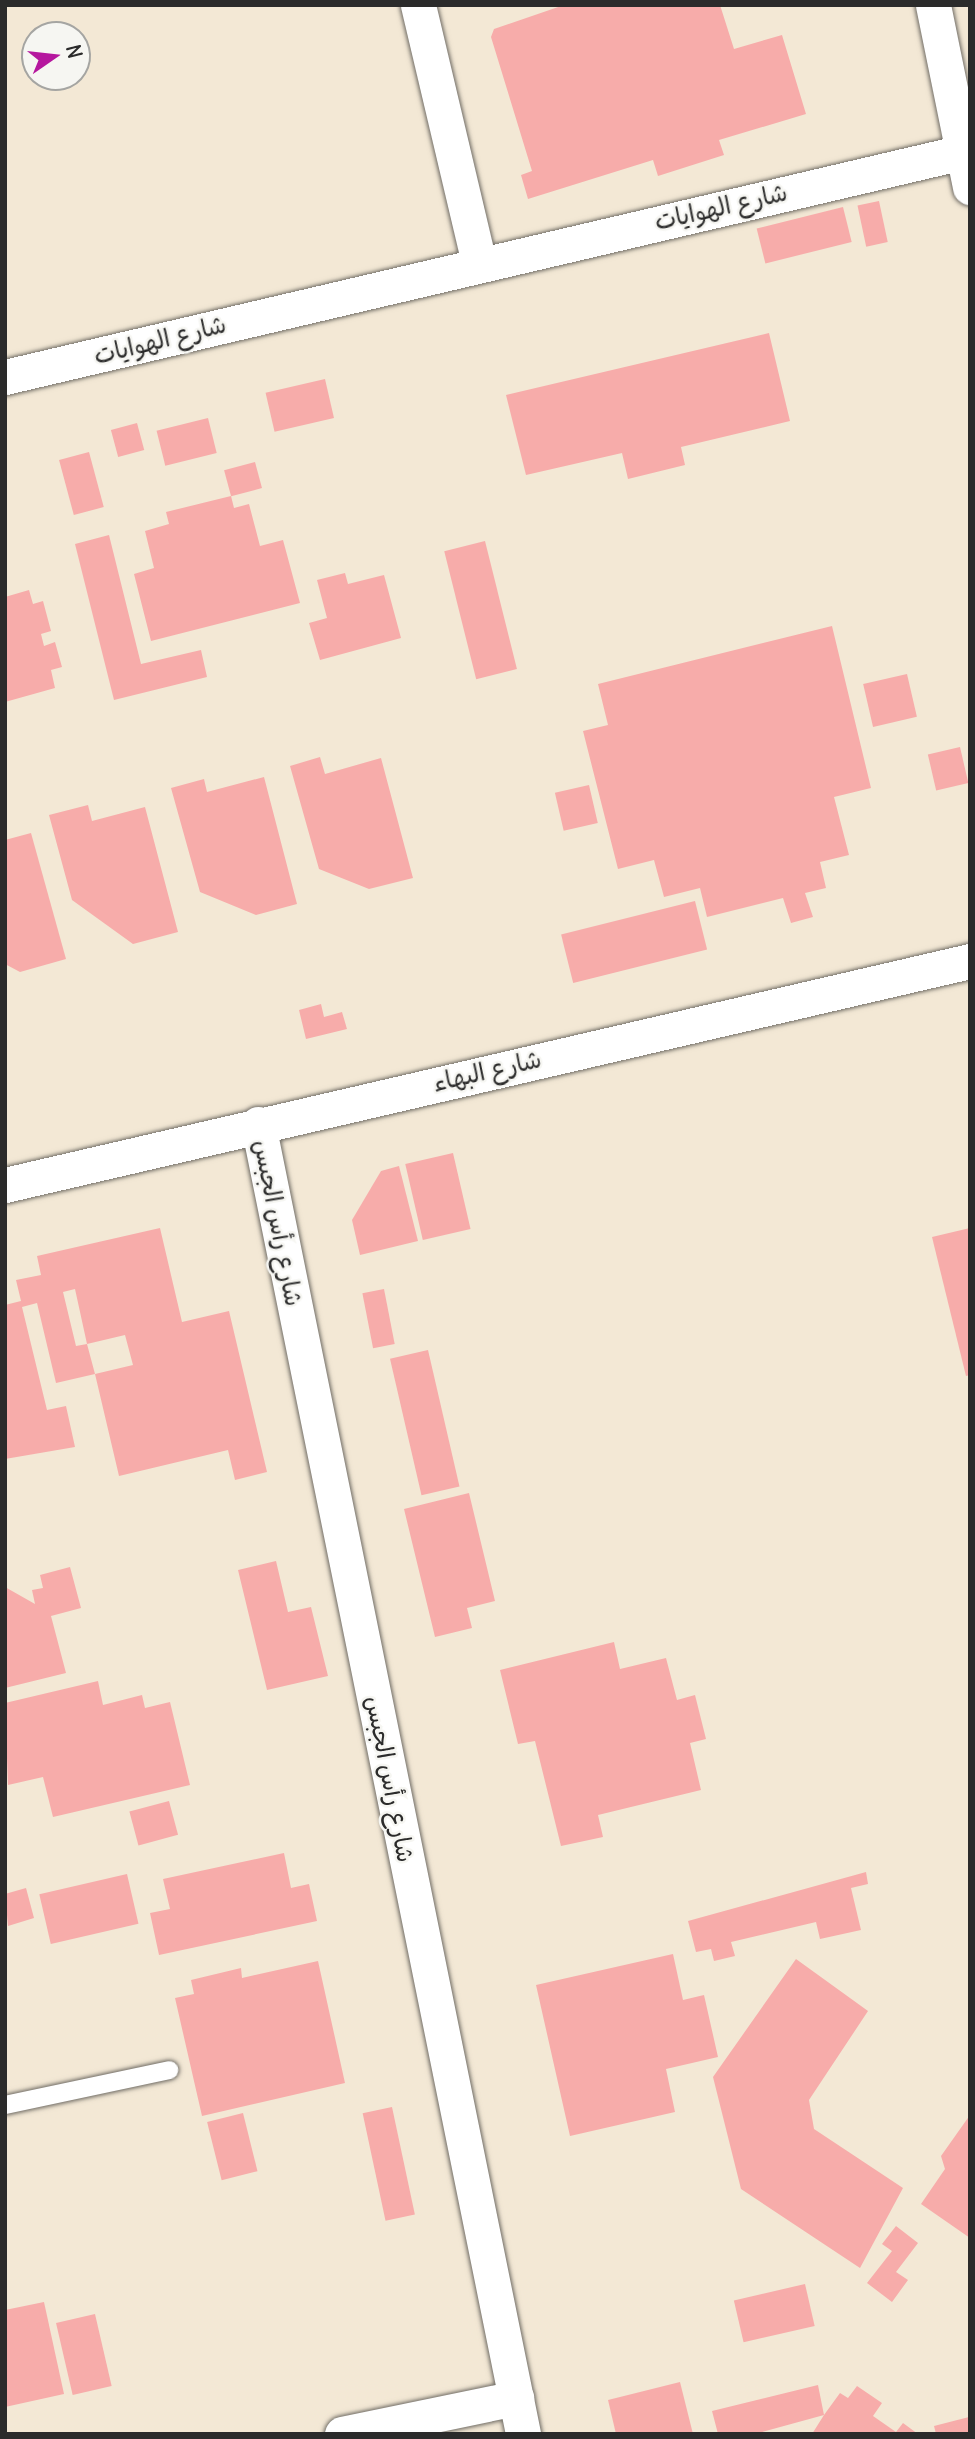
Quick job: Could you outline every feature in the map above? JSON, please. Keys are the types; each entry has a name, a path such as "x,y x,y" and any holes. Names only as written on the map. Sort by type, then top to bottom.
{"street":[{"path":"418,5 479,262"},
{"path":"933,5 970,187"},
{"name":"شارع الهوايات","path":"5,377 479,262 962,152"},
{"name":"شارع البهاء","path":"5,1185 258,1124 970,961"},
{"name":"شارع رأس الجبس","path":"258,1124 523,2434"},
{"path":"342,2434 516,2399"}],"lane":[{"path":"5,2105 169,2070"}],"building":[{"path":"564,5 720,5 734,49 782,35 806,114 719,140 724,155 658,176 653,160 528,199 521,175 532,171 491,37 494,29"},
{"path":"879,201 888,242 866,247 857,206"},
{"path":"843,207 852,242 765,263 757,229"},
{"path":"769,333 790,421 681,447 685,465 628,479 622,453 526,475 506,395"},
{"path":"325,379 334,418 275,432 266,393"},
{"path":"208,418 217,453 165,466 157,431"},
{"path":"137,423 144,450 118,457 111,430"},
{"path":"89,452 104,507 74,515 59,460"},
{"path":"255,462 262,488 231,496 224,470"},
{"path":"231,496 234,508 249,504 260,546 283,540 300,603 151,641 134,574 154,568 145,531 169,524 166,512"},
{"path":"109,535 141,664 201,650 207,677 114,700 75,544"},
{"path":"485,541 517,669 476,679 444,551"},
{"path":"345,573 348,584 384,575 401,638 320,660 309,623 327,618 317,580"},
{"path":"29,590 33,604 43,601 51,631 41,634 44,646 55,642 62,667 51,670 55,688 5,702 5,597"},
{"path":"832,626 871,788 834,797 849,855 820,862 826,888 805,893 813,917 791,923 783,898 707,917 700,888 664,897 654,860 618,869 583,731 608,725 598,684"},
{"path":"907,674 917,717 873,727 863,684"},
{"path":"960,747 968,783 936,790 928,754"},
{"path":"320,757 325,774 381,758 413,878 369,889 319,869 290,766"},
{"path":"264,777 297,904 256,915 200,892 171,788 204,779 207,792"},
{"path":"589,785 598,823 564,831 555,793"},
{"path":"88,805 92,821 145,807 178,932 133,944 72,900 49,815"},
{"path":"31,833 66,959 20,972 5,964 5,840"},
{"path":"695,901 707,950 573,983 561,934"},
{"path":"321,1004 324,1017 342,1012 347,1029 306,1039 299,1010"},
{"path":"453,1153 471,1229 423,1240 405,1164"},
{"path":"399,1166 418,1241 360,1255 352,1220 381,1171"},
{"path":"160,1228 182,1322 229,1311 267,1472 235,1480 228,1450 119,1476 95,1374 56,1383 37,1303 22,1307 47,1410 66,1406 75,1447 5,1459 5,1305 21,1301 16,1280 41,1275 37,1256","holes":["75,1289 87,1344 76,1346 63,1292","125,1335 133,1365 95,1374 87,1344"]},
{"path":"970,1228 970,1375 966,1376 932,1237"},
{"path":"384,1289 395,1344 373,1348 362,1293"},
{"path":"428,1350 459,1486 421,1495 390,1359"},
{"path":"469,1493 495,1601 467,1608 472,1628 435,1637 404,1509"},
{"path":"276,1561 288,1612 311,1607 328,1676 267,1690 238,1570"},
{"path":"70,1567 81,1608 51,1616 66,1673 5,1688 5,1587 35,1604 32,1590 43,1588 40,1575"},
{"path":"614,1642 620,1669 666,1658 677,1700 695,1695 706,1739 690,1743 701,1790 598,1815 603,1837 561,1846 535,1741 518,1744 500,1670"},
{"path":"98,1681 103,1705 142,1695 145,1708 170,1702 190,1785 53,1817 43,1777 8,1785 5,1703"},
{"path":"169,1801 178,1835 138,1845 129,1812"},
{"path":"284,1853 291,1888 309,1884 317,1921 159,1955 150,1913 170,1909 163,1879"},
{"path":"866,1872 868,1884 851,1888 861,1930 820,1939 816,1922 731,1942 735,1956 714,1961 711,1949 696,1952 688,1921"},
{"path":"127,1874 138,1924 51,1944 39,1894"},
{"path":"26,1888 34,1918 8,1926 5,1894"},
{"path":"673,1954 683,2000 704,1995 718,2057 666,2069 675,2112 570,2136 536,1985"},
{"path":"796,1959 868,2011 809,2100 814,2129 903,2188 860,2268 741,2189 713,2077"},
{"path":"318,1961 345,2083 202,2116 175,1998 194,1994 191,1980 241,1968 242,1978"},
{"path":"392,2107 415,2215 386,2221 363,2113"},
{"path":"243,2113 258,2171 222,2180 207,2122"},
{"path":"970,2115 970,2238 921,2204 945,2169 941,2156"},
{"path":"896,2226 918,2243 896,2272 908,2280 892,2302 867,2283 892,2251 882,2244"},
{"path":"805,2284 815,2326 744,2342 734,2300"},
{"path":"44,2302 64,2394 5,2407 5,2310"},
{"path":"95,2314 112,2386 73,2395 56,2323"},
{"path":"680,2382 693,2434 616,2434 608,2400"},
{"path":"818,2385 824,2415 755,2434 718,2434 712,2411"},
{"path":"857,2386 882,2403 873,2416 896,2432 903,2423 918,2434 812,2434 840,2393 848,2398"},
{"path":"969,2417 970,2434 936,2434 934,2426"}]}
